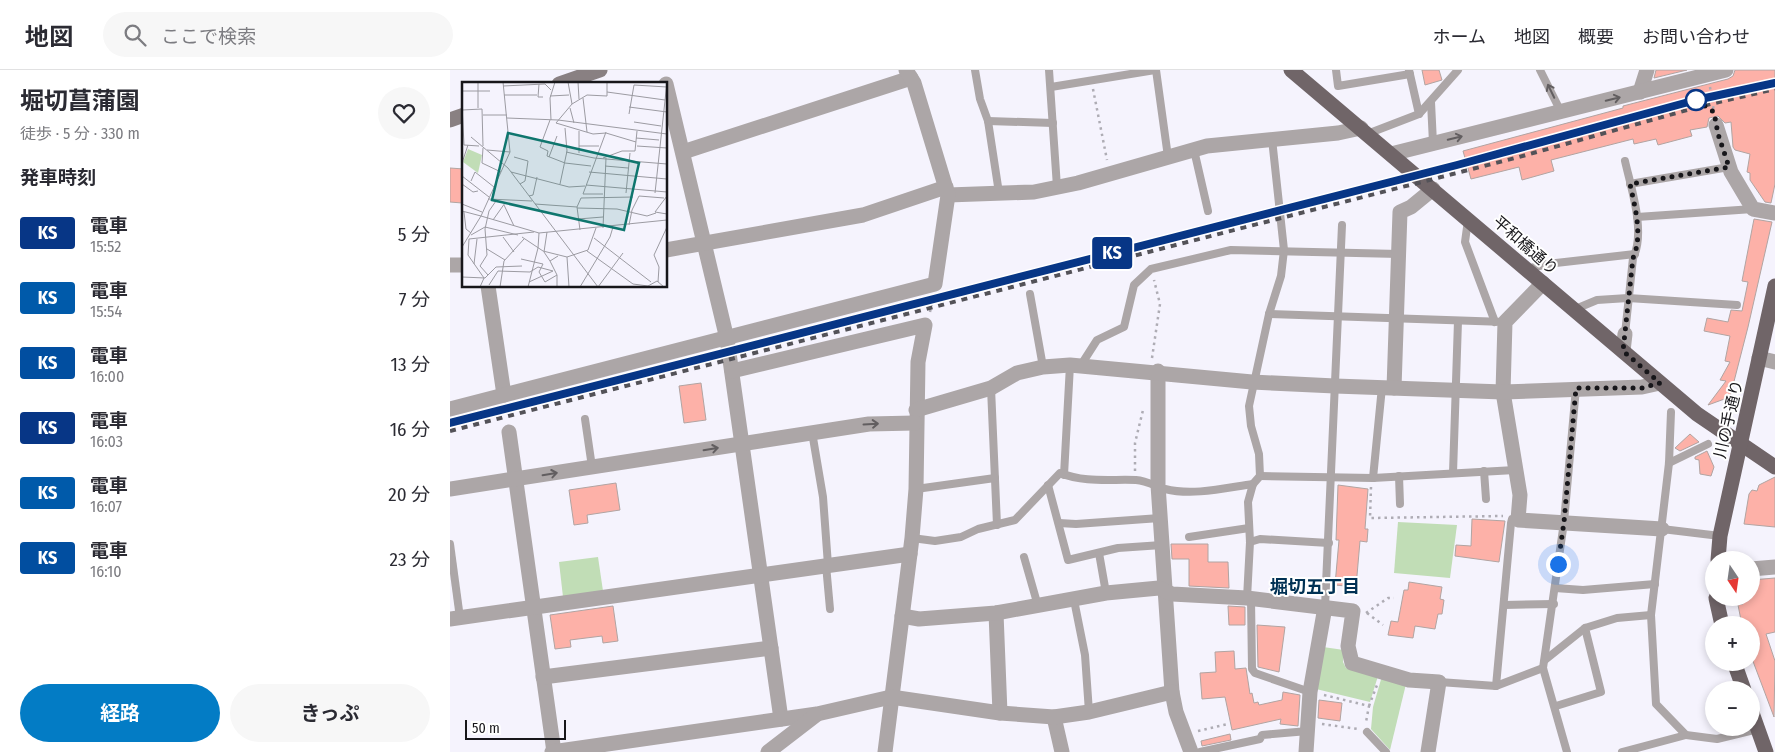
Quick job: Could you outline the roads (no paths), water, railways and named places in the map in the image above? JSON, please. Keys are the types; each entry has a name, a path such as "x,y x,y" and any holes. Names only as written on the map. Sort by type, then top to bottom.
{"main road":[{"name":"平和橋通り","path":"1291,70 1697,414 1775,467"},
{"name":"川の手通り","path":"1719,551 1720,536 1775,286"},
{"name":"平和橋通り","path":"1740,444 1775,454"},
{"path":"1760,735 1766,752"}],"street":[{"path":"563,78 600,70"},
{"path":"1640,92 1647,70"},
{"path":"1391,154 1726,70"},
{"path":"450,409 935,284 947,191 911,73 683,152"},
{"path":"668,92 727,339 781,720"},
{"path":"450,120 462,116"},
{"path":"1716,126 1729,167 1753,209 1775,213"},
{"path":"668,250 863,215 947,191 1034,192 1207,146 1364,131"},
{"path":"1388,388 1396,319 1400,212 1411,207 1432,189"},
{"path":"1542,283 1500,322 1504,392 1520,495 1515,519 1662,529"},
{"path":"488,288 504,395"},
{"path":"732,371 925,324 918,362 916,489 912,538 885,752"},
{"path":"1623,351 1625,334"},
{"path":"1759,358 1775,362"},
{"path":"450,488 916,417 991,388 1017,373 1042,367 1075,365 1158,371 1252,382 1504,392 1576,388 1642,388 1660,383"},
{"path":"1158,371 1158,485 1172,692 1176,712 1192,752"},
{"path":"508,432 553,752 781,720 891,697 1000,713 1054,716 1089,712 1172,692"},
{"path":"455,618 910,554"},
{"path":"1760,568 1775,567"},
{"path":"902,616 919,619 996,613 1106,593 1159,588 1172,594 1249,598 1353,611 1360,613 1348,646 1352,663 1409,680 1440,682 1428,752"},
{"path":"1306,752 1310,692 1325,607"},
{"path":"996,613 1000,713"},
{"path":"543,677 771,648"},
{"path":"768,752 817,714"},
{"path":"1054,716 1062,752"}],"lane":[{"path":"975,70 980,99 988,121 999,193"},
{"path":"1049,70 1057,187"},
{"path":"1051,87 1127,72 1156,70 1168,157"},
{"path":"1336,70 1338,86"},
{"path":"1364,131 1419,114 1456,73 1465,70"},
{"path":"1540,70 1561,112"},
{"path":"1326,100 1338,86 1410,72 1419,114"},
{"path":"1431,102 1434,143"},
{"path":"988,121 1053,123"},
{"path":"1272,139 1284,250 1281,276 1269,314 1248,406 1251,426 1259,454 1260,476 1253,484 1248,502 1252,669 1255,673 1310,692"},
{"path":"1194,150 1208,211"},
{"path":"1625,161 1637,217 1625,334"},
{"path":"1630,184 1729,167"},
{"path":"1637,217 1753,209"},
{"path":"1269,314 1500,322 1465,242 1468,219"},
{"path":"1325,607 1342,224"},
{"path":"1064,475 1075,365 1097,340 1124,327 1134,285 1151,269 1231,250 1340,251 1399,254"},
{"path":"1527,270 1547,264 1634,254"},
{"path":"1030,294 1042,367"},
{"path":"1574,310 1597,300 1628,298 1737,305"},
{"path":"1453,473 1458,321"},
{"path":"991,388 996,525"},
{"path":"1373,478 1388,388"},
{"path":"1567,752 1544,664 1554,604 1564,522 1576,388"},
{"path":"1671,412 1669,463 1651,615 1656,704 1686,735"},
{"path":"585,419 592,467"},
{"path":"812,432 823,497 830,609"},
{"path":"1669,463 1708,444"},
{"path":"1260,476 1373,478 1515,470"},
{"path":"1484,471 1486,499"},
{"path":"912,538 935,541 961,537 978,529 1016,520 1060,473 1078,479 1136,480 1158,485 1164,489 1198,491 1253,484"},
{"path":"1399,476 1400,504"},
{"path":"916,489 995,478"},
{"path":"1048,484 1068,560 1118,548 1162,545"},
{"path":"1059,523 1076,524 1160,518"},
{"path":"1496,686 1515,519"},
{"path":"1189,537 1249,528"},
{"path":"1662,529 1720,536"},
{"path":"1250,542 1260,539 1329,543"},
{"path":"450,544 455,618"},
{"path":"1099,553 1106,593"},
{"path":"1024,557 1038,606"},
{"path":"1555,588 1582,590 1655,584"},
{"path":"1074,600 1086,655 1089,712"},
{"path":"1504,605 1554,604"},
{"path":"1440,682 1496,686 1544,664 1586,628 1617,618 1651,615"},
{"path":"1556,706 1601,692 1586,628"},
{"path":"1200,752 1260,739 1262,734 1308,726"},
{"path":"1368,732 1386,752"},
{"path":"1622,752 1686,735 1717,739 1729,736"}],"railway":[{"path":"450,431 1519,157 1698,107 1775,89"},
{"path":"1473,161 1603,126"},
{"path":"981,287 1402,178"},
{"path":"860,318 962,292"},
{"path":"450,423 739,349"}],"train":[{"name":"KS","path":"450,423 1457,165 1696,100 1775,83"}],"district":[{"name":"堀切五丁目","path":"1315,587"}]}
